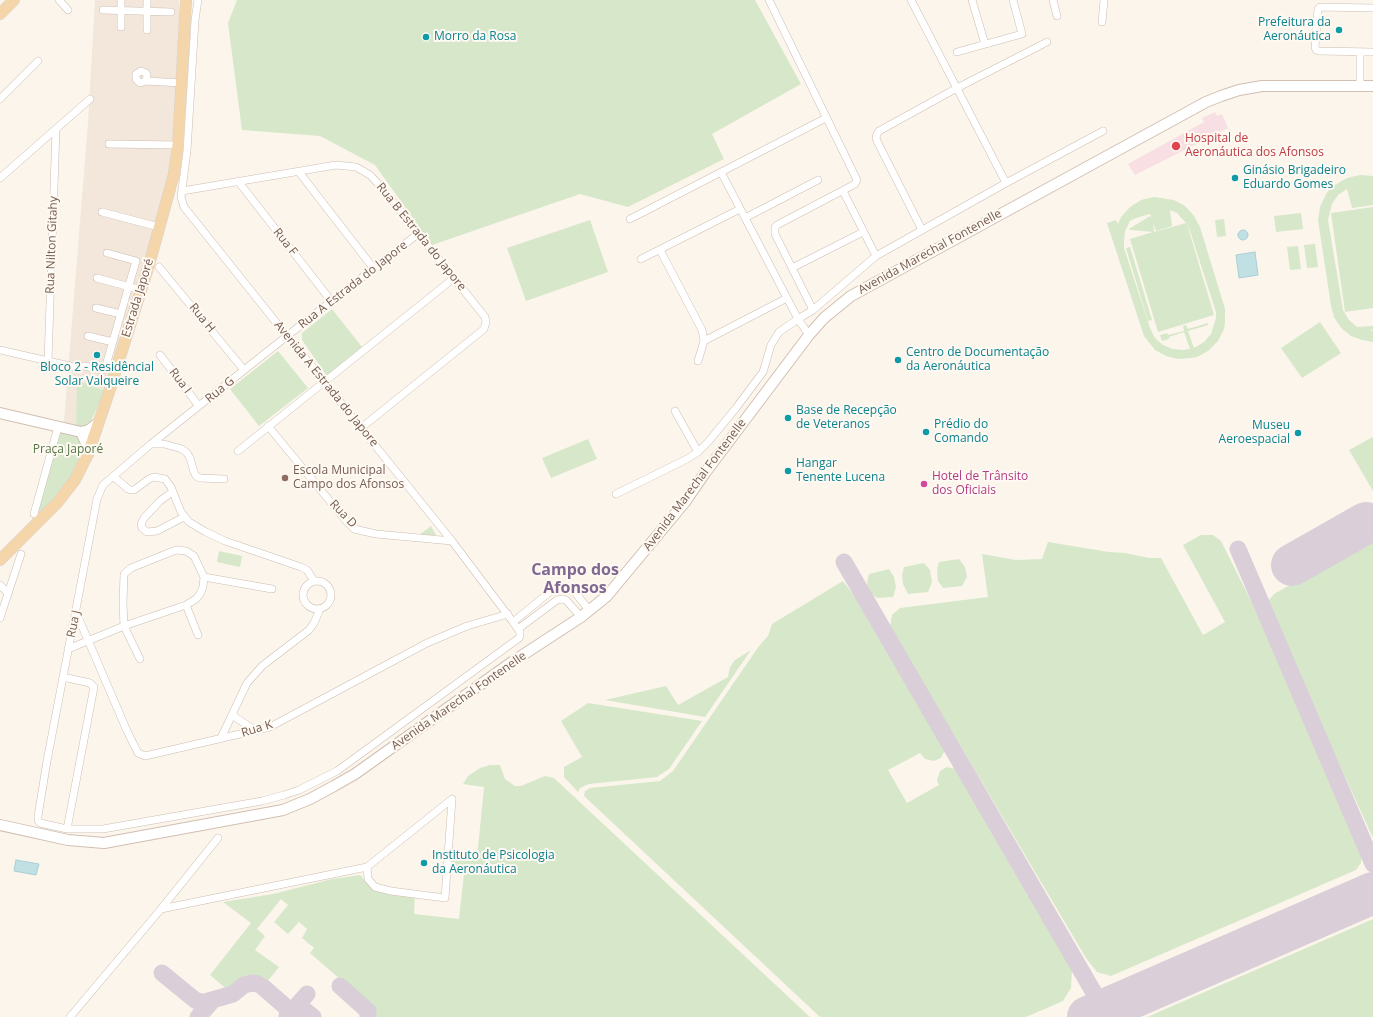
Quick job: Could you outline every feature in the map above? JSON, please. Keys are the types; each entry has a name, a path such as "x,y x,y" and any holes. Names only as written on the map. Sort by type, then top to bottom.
{"main road":[{"path":"0,14 14,0"},
{"path":"181,0 184,21"},
{"name":"Estrada Japoré","path":"0,560 57,503 75,480 88,454 141,290 174,174 178,145 186,0"},
{"name":"Avenida Marechal Fontenelle","path":"0,825 68,840 104,843 290,808 322,793 355,774 512,662 581,617 607,596 685,502 705,473 809,335 824,318 851,296 1206,102 1239,90 1262,86 1373,86"},
{"path":"0,412 81,432 89,430 98,423"},
{"path":"81,432 86,443 88,454"}],"street":[{"path":"59,0 68,10"},
{"path":"121,0 121,27"},
{"path":"146,30 147,0"},
{"name":"Avenida A Estrada do Japore","path":"198,0 195,20 187,151 181,196 184,207 452,540 519,630"},
{"path":"769,0 826,118 857,177 857,182 855,184 777,224 775,227 775,234 813,310"},
{"path":"911,0 1006,183"},
{"path":"972,0 985,44"},
{"path":"957,52 1022,34 1013,0"},
{"path":"1053,0 1057,16"},
{"path":"1102,22 1104,0"},
{"path":"1373,8 1318,8 1316,12 1315,47 1316,50 1373,52"},
{"path":"103,10 147,10 171,12"},
{"path":"922,230 877,141 876,134 879,130 957,88 1048,42"},
{"path":"1360,52 1360,86"},
{"path":"0,99 38,61"},
{"path":"146,81 181,83"},
{"path":"0,178 90,99"},
{"path":"630,219 826,118"},
{"name":"Rua Nilton Gitahy","path":"48,361 56,128"},
{"path":"616,494 687,459 698,452 736,408 763,372 771,345 779,332 813,310 876,256 1006,183 1103,131"},
{"path":"109,144 178,145"},
{"name":"Rua B Estrada do Japore","path":"182,191 336,165 351,166 364,171 370,175 382,188 485,317 486,322 484,329 361,428"},
{"path":"299,172 374,269"},
{"path":"721,172 798,319 809,335"},
{"path":"745,218 818,180"},
{"name":"Rua F","path":"238,181 332,302"},
{"path":"843,191 876,256"},
{"path":"641,259 740,209"},
{"path":"102,212 159,227"},
{"path":"792,268 863,232"},
{"name":"Rua A Estrada do Japore","path":"287,336 419,233"},
{"path":"660,250 702,330 704,341 698,361"},
{"path":"84,366 102,370 105,369 136,261 107,253"},
{"name":"Rua H","path":"159,267 244,370"},
{"path":"97,278 141,290"},
{"path":"238,451 454,278"},
{"path":"704,341 788,298"},
{"path":"96,308 121,314"},
{"path":"88,336 112,342"},
{"name":"Rua G","path":"151,444 287,336"},
{"path":"0,350 74,367"},
{"name":"Rua I","path":"160,355 199,406"},
{"path":"675,411 698,452"},
{"name":"Rua D","path":"268,426 354,529 376,534 452,540"},
{"path":"34,514 58,427"},
{"path":"151,444 175,446 182,449 190,458 196,476 200,478 224,479"},
{"name":"Rua J","path":"67,829 42,824 38,820 38,813 97,499 103,485 151,444"},
{"path":"113,476 131,490 134,490 149,479 160,477 168,482 184,517 206,532 301,567 307,570 314,581"},
{"path":"172,492 160,501 144,518 141,524 142,528 147,532 157,532 184,517"},
{"path":"68,649 124,626 186,605 196,599 203,587 204,577 194,556 190,552 176,550 131,568 126,572 123,578 124,626 140,659"},
{"path":"0,618 21,554"},
{"path":"204,577 272,589"},
{"path":"314,581 321,581 327,584 331,590 332,596 330,603 324,608 312,608 307,605 304,600 303,594 305,588 309,583 314,581"},
{"path":"0,585 8,593"},
{"path":"514,622 557,587 573,590 589,610"},
{"path":"562,587 562,599"},
{"path":"63,677 90,682 94,687 67,829 90,830 126,826 268,800 299,790 337,771 519,638 519,630 557,600 566,600 581,617"},
{"path":"186,605 198,635"},
{"path":"221,738 247,683 253,675 262,666 309,630 320,609"},
{"path":"529,609 535,617"},
{"name":"Rua K","path":"76,612 124,724 138,753 142,756 151,756 270,727 427,643 467,626 508,614"},
{"path":"232,715 256,731"},
{"path":"161,909 367,867 452,799 445,898 391,891 375,887 368,879 367,867"},
{"path":"70,1017 161,909 218,838"}],"shaded area":[{"path":"95,0 179,0 181,136 147,260 105,391 89,425 59,427 64,421 88,123"},
{"name":"Hospital de Aeronáutica dos Afonsos","path":"1215,112 1217,116 1222,114 1228,128 1135,175 1128,164 1204,122 1202,118"}],"green space":[{"path":"237,0 755,0 801,84 712,134 724,159 628,207 580,194 432,245 375,165 320,136 242,130 228,23"},
{"path":"1360,175 1373,176 1373,205 1352,208 1347,189 1338,195 1332,204 1328,220 1343,310 1349,320 1357,327 1373,326 1373,330 1369,331 1373,331 1373,342 1351,336 1341,328 1334,317 1318,220 1320,207 1330,189 1347,178"},
{"path":"1154,197 1174,200 1185,206 1194,216 1200,227 1225,309 1225,323 1224,329 1218,341 1208,351 1197,357 1178,359 1166,356 1155,350 1144,336 1107,223 1116,220 1118,224 1121,217 1130,207 1141,200","holes":["1170,210 1177,213 1186,223 1154,232 1153,223 1156,231 1172,226","1150,214 1152,219 1150,216 1129,229 1153,232 1130,239 1158,332 1214,315 1187,224 1190,231 1216,312 1216,318 1211,334 1204,342 1194,348 1188,331 1208,325 1208,323 1188,329 1186,325 1183,326 1184,331 1168,335 1167,333 1160,335 1162,341 1184,332 1190,349 1183,350 1173,349 1163,345 1155,338 1150,328 1124,248 1125,231 1130,221"]},
{"path":"1373,207 1373,308 1345,312 1331,213"},
{"path":"1301,213 1303,229 1276,232 1274,216"},
{"path":"1224,219 1226,236 1217,237 1215,220"},
{"path":"590,220 608,272 526,301 507,248"},
{"path":"1315,244 1318,267 1307,268 1304,245"},
{"path":"1298,246 1301,269 1290,270 1287,247"},
{"path":"1130,247 1152,320 1148,321 1126,248"},
{"path":"332,309 362,347 327,376 302,340 302,333"},
{"path":"1320,322 1341,353 1302,378 1281,348"},
{"path":"278,351 308,388 259,426 230,389"},
{"name":"Praça Japoré","path":"77,380 105,391 89,425 84,451 56,503 31,524 59,427 76,430"},
{"path":"1373,437 1373,491 1349,450"},
{"path":"588,439 597,459 551,478 542,458"},
{"path":"431,526 436,535 419,535"},
{"path":"1201,535 1213,535 1221,541 1253,605 1362,852 1361,863 1356,870 1111,976 1097,972 1086,958 890,627 892,615 900,608 988,597 982,554 1016,560 1042,559 1048,542 1149,558 1161,558 1203,635 1225,622 1183,545"},
{"path":"1373,539 1373,838 1267,606 1269,600 1274,594"},
{"path":"219,551 242,556 240,567 217,562"},
{"path":"959,559 965,567 967,577 962,586 943,588 938,581 937,570 939,562"},
{"path":"924,563 930,570 932,582 928,592 908,594 903,584 902,575 904,567"},
{"path":"889,569 894,577 896,587 893,597 878,598 870,594 867,583 869,574"},
{"path":"843,581 866,612 945,750 941,758 934,761 925,759 920,753 888,770 907,803 939,785 937,780 940,771 947,767 956,769 1072,970 1071,988 1063,1001 1026,1017 820,1017 584,796 585,791 590,788 660,781 673,771 759,646 768,636 772,624"},
{"path":"751,650 705,717 605,700 666,686 678,705 728,677 730,667 735,660"},
{"path":"588,703 702,721 669,769 657,777 589,784 580,788 578,792 564,777 564,767 582,757 561,721"},
{"path":"490,765 500,765 505,779 515,786 521,786 545,776 554,778 810,1017 373,1017 372,1011 365,1001 310,953 314,948 302,938 307,929 299,922 288,934 274,922 288,905 281,899 257,929 265,936 255,950 279,967 267,982 254,978 244,978 236,982 229,991 210,975 251,923 223,902 273,894 332,879 360,875 367,880 374,889 415,895 414,914 459,919 464,874 450,871 452,856 477,858 484,787 463,784 468,776 480,768"},
{"path":"1373,919 1373,1017 1147,1017"}],"water":[{"path":"1241,230 1245,230 1248,235 1245,240 1241,240 1238,237 1238,233"},
{"path":"1255,252 1258,275 1239,278 1236,255"},
{"path":"16,860 39,864 36,875 14,871"}],"taxiway":[{"path":"1238,549 1373,864"},
{"path":"844,562 1104,1010"},
{"path":"162,973 195,1000 200,1002 233,994 244,985 252,983 258,984 287,1008 287,1017"},
{"path":"340,986 368,1011 368,1017"},
{"path":"287,1017 307,994"},
{"path":"198,1017 213,1000"},
{"path":"298,1005 313,1017"}],"runway":[{"path":"1292,565 1366,523"},
{"path":"1088,1017 1373,893"}],"place":[{"name":"Prefeitura da Aeronáutica","path":"1339,30"},
{"name":"Morro da Rosa","path":"426,37"},
{"name":"Hospital de Aeronáutica dos Afonsos","path":"1176,146"},
{"name":"Ginásio Brigadeiro Eduardo Gomes","path":"1235,178"},
{"name":"Bloco 2 - Residêncial Solar Valqueire","path":"97,355"},
{"name":"Centro de Documentação da Aeronáutica","path":"898,360"},
{"name":"Base de Recepção de Veteranos","path":"788,418"},
{"name":"Prédio do Comando","path":"926,432"},
{"name":"Museu Aeroespacial","path":"1298,433"},
{"name":"Hangar Tenente Lucena","path":"788,471"},
{"name":"Escola Municipal Campo dos Afonsos","path":"285,478"},
{"name":"Hotel de Trânsito dos Oficiais","path":"924,484"},
{"name":"Instituto de Psicologia da Aeronáutica","path":"424,863"}],"district":[{"name":"Campo dos Afonsos","path":"575,579"}]}
